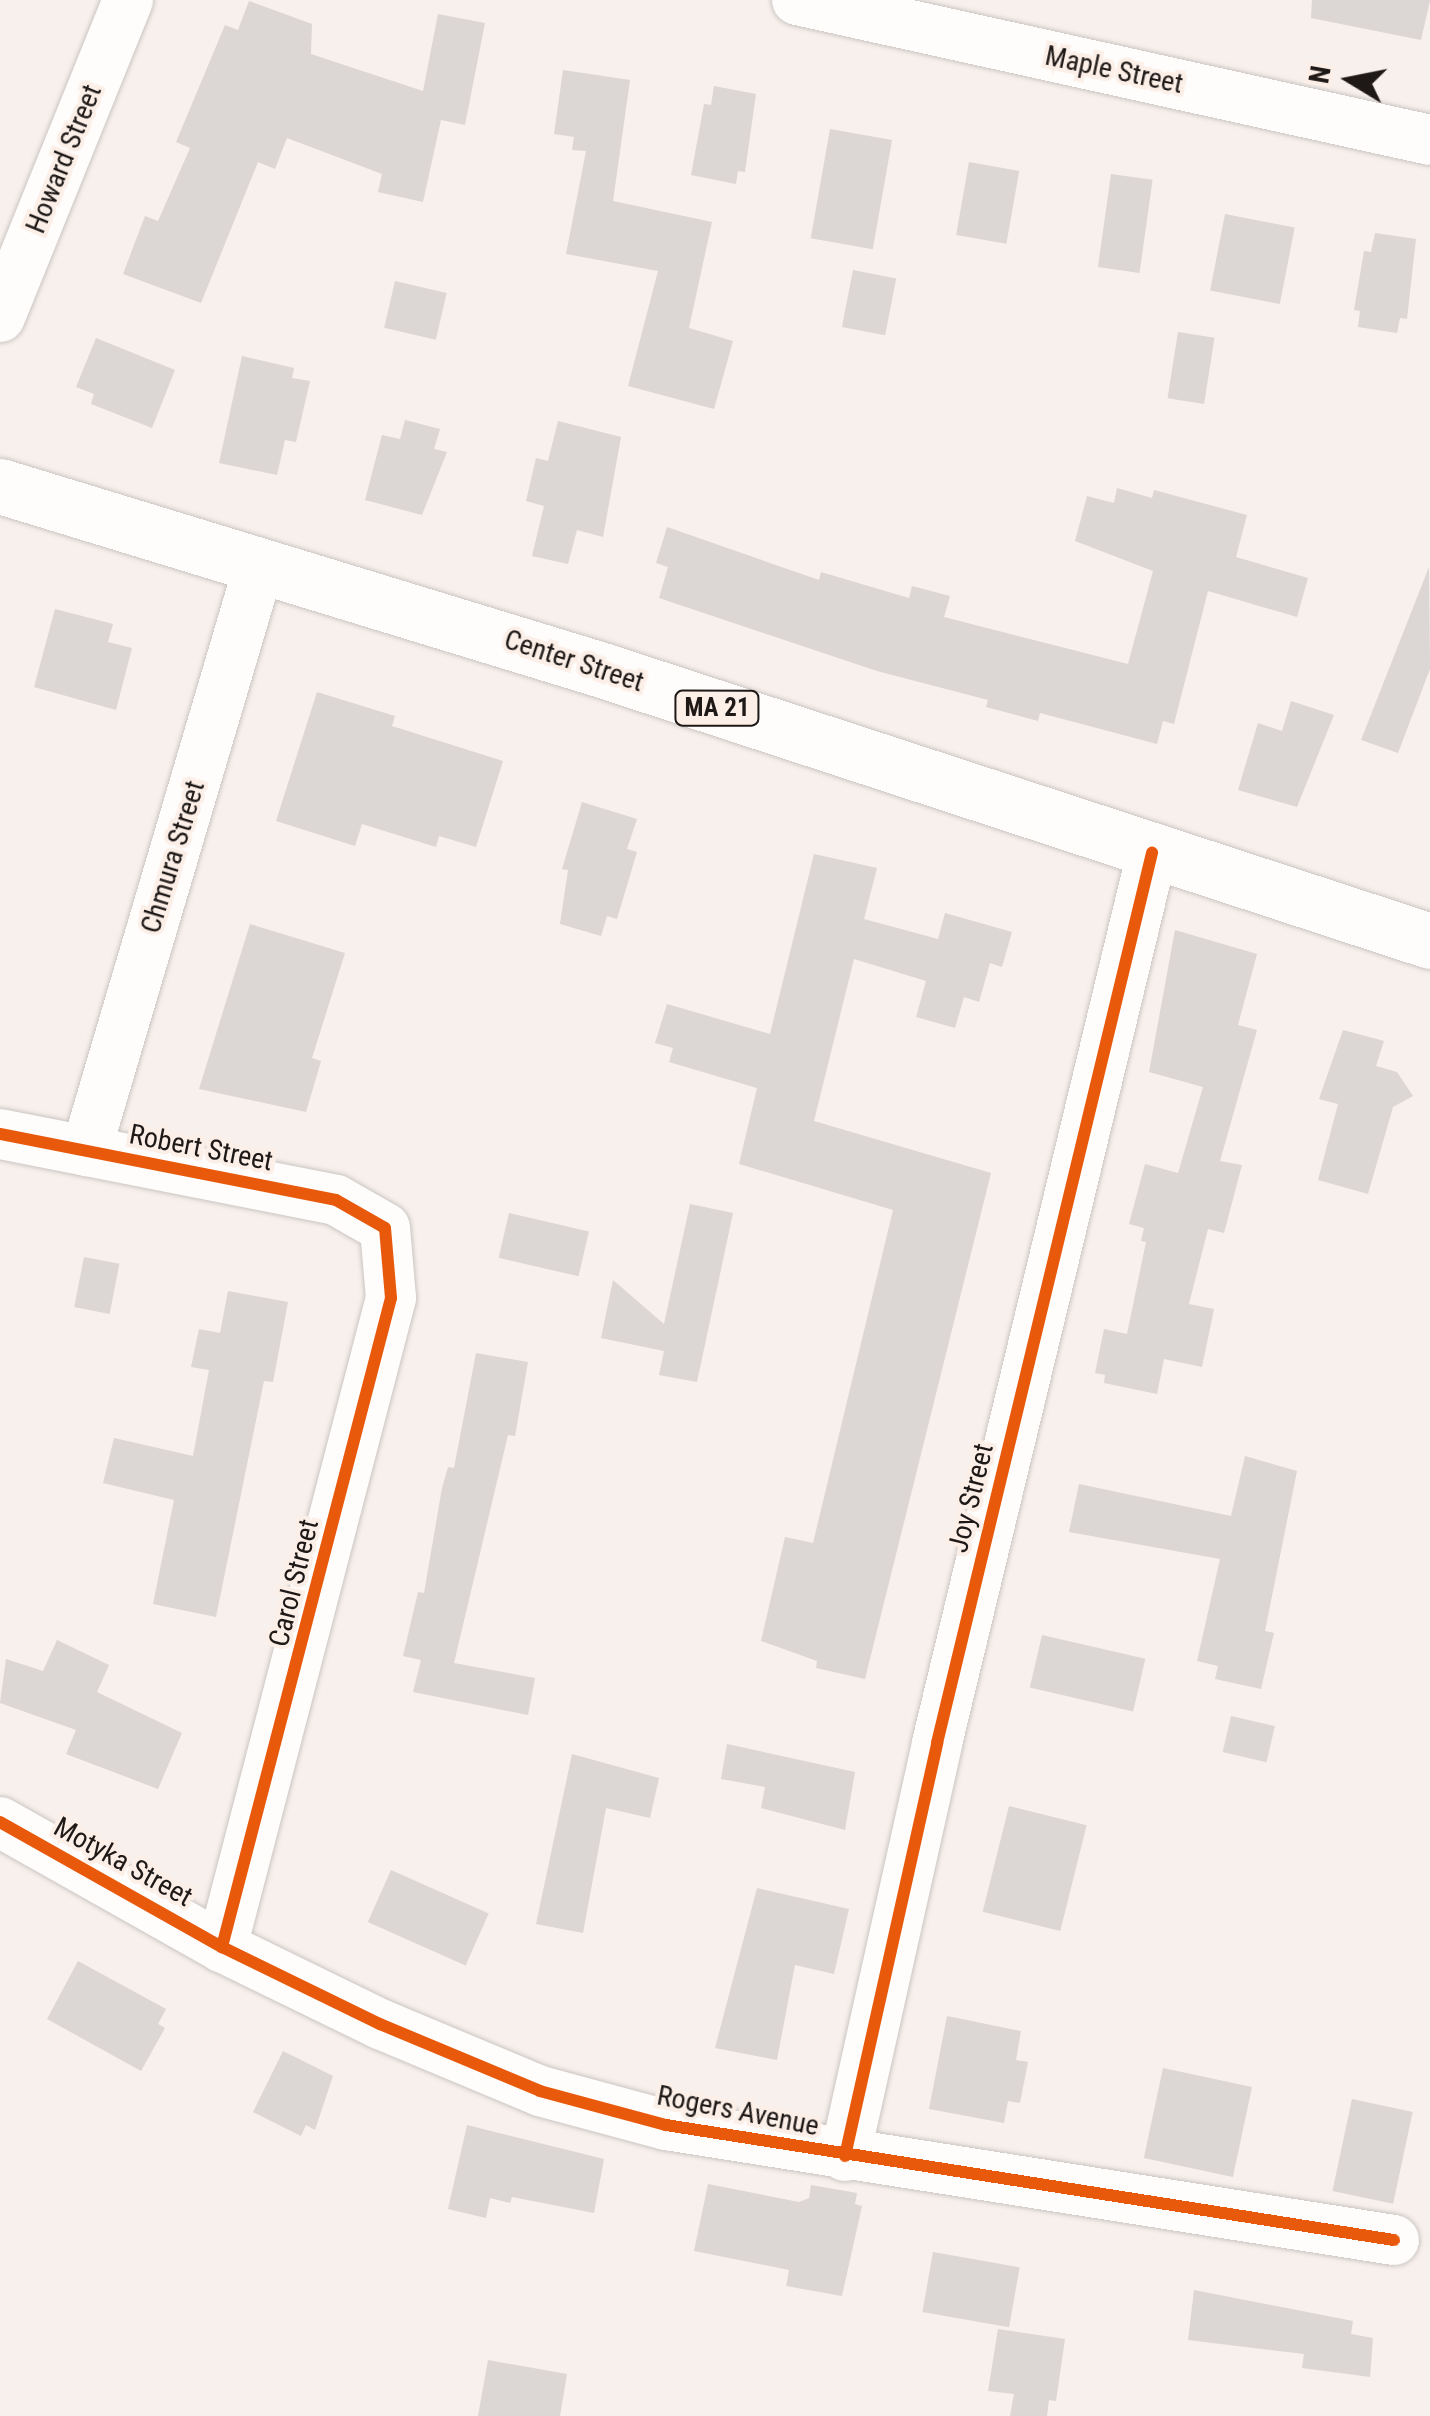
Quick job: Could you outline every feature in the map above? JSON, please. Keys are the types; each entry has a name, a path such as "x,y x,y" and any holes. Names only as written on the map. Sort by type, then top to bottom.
{"main road":[{"name":"Center Street","path":"0,486 260,563 1430,942"}],"street":[{"name":"Howard Street","path":"0,318 128,0"},
{"name":"Maple Street","path":"797,0 1430,140"},
{"name":"Chmura Street","path":"86,1150 260,563"},
{"name":"Joy Street","path":"846,2156 938,1743 1152,853"},
{"name":"Robert Street","path":"0,1134 336,1200 386,1228"},
{"name":"Carol Street","path":"222,1946 390,1298 386,1228"},
{"name":"Motyka Street","path":"0,1822 222,1946"},
{"name":"Rogers Avenue","path":"222,1946 380,2024 540,2091 666,2126 1394,2240"}],"building":[{"path":"1312,0 1430,1 1421,40 1311,18"},
{"path":"249,1 312,24 311,54 423,91 438,14 485,23 465,125 441,120 423,202 378,192 382,174 287,138 275,169 258,162 201,303 123,274 145,216 158,221 190,148 176,142 225,25 238,30"},
{"path":"563,70 630,80 613,201 712,222 689,328 733,341 714,409 628,386 658,271 566,254 586,151 572,150 574,137 554,134"},
{"path":"714,86 756,94 745,172 738,171 736,184 691,175 704,104 711,105"},
{"path":"830,129 892,140 873,249 811,238"},
{"path":"969,162 1019,171 1006,244 956,235"},
{"path":"1111,174 1153,180 1140,273 1098,267"},
{"path":"1225,214 1295,228 1280,304 1210,291"},
{"path":"1375,233 1416,239 1407,319 1400,318 1397,333 1358,327 1360,311 1354,310 1364,251 1371,252"},
{"path":"853,270 896,278 885,335 842,327"},
{"path":"395,281 447,293 436,340 384,328"},
{"path":"1178,332 1215,338 1204,404 1168,398"},
{"path":"96,338 175,370 152,428 91,404 94,394 76,387"},
{"path":"242,356 294,368 292,378 310,381 296,442 285,440 277,475 219,463"},
{"path":"405,420 440,429 434,449 447,452 422,515 365,500 382,435 400,439"},
{"path":"558,421 621,437 603,537 577,530 568,564 532,556 544,506 526,501 536,458 548,461"},
{"path":"1117,488 1152,498 1154,490 1247,515 1236,557 1308,578 1297,617 1208,591 1174,724 1163,721 1157,744 1040,713 1038,721 986,707 988,700 877,671 659,598 668,567 656,563 667,527 819,580 821,572 909,598 912,586 950,596 944,617 1128,664 1153,571 1075,541 1087,496 1114,503"},
{"path":"1429,567 1430,669 1398,753 1361,740"},
{"path":"55,609 113,624 108,642 132,648 116,710 34,687"},
{"path":"317,692 395,716 392,726 503,761 476,847 439,836 436,847 362,824 355,846 276,821"},
{"path":"1291,701 1334,715 1297,807 1238,790 1258,723 1282,731"},
{"path":"582,802 637,819 627,849 637,852 617,919 607,916 601,936 560,924 568,870 562,869"},
{"path":"814,854 877,868 864,919 938,939 945,913 1012,932 1002,967 990,963 979,1002 964,997 955,1028 916,1017 926,981 854,959 814,1121 991,1173 865,1679 816,1668 817,1661 761,1641 785,1537 813,1543 893,1210 739,1164 757,1088 669,1062 673,1048 655,1043 667,1004 770,1034"},
{"path":"250,924 345,953 312,1058 321,1061 306,1112 199,1089"},
{"path":"1175,930 1257,954 1238,1025 1257,1030 1220,1161 1242,1165 1224,1233 1208,1229 1189,1304 1214,1309 1202,1367 1164,1359 1157,1394 1104,1383 1105,1375 1095,1373 1104,1329 1127,1334 1146,1242 1141,1241 1144,1228 1129,1224 1145,1164 1178,1173 1203,1087 1149,1072"},
{"path":"1343,1030 1384,1041 1376,1066 1397,1072 1413,1096 1393,1107 1368,1194 1318,1180 1338,1104 1319,1099"},
{"path":"690,1204 733,1213 697,1382 659,1375 664,1351 601,1338 613,1280 664,1324"},
{"path":"509,1213 589,1231 579,1276 499,1258"},
{"path":"84,1257 119,1264 110,1314 74,1307"},
{"path":"228,1291 288,1302 273,1382 264,1381 216,1617 153,1604 174,1500 103,1483 114,1438 193,1456 209,1370 191,1367 199,1329 220,1333"},
{"path":"476,1353 528,1362 515,1436 508,1435 454,1663 535,1678 528,1715 413,1692 421,1660 403,1656 418,1592 424,1593 442,1488 448,1467 454,1468"},
{"path":"1245,1456 1297,1471 1265,1631 1274,1633 1261,1689 1215,1679 1218,1666 1197,1661 1220,1559 1069,1532 1079,1484 1231,1516"},
{"path":"1042,1635 1145,1659 1133,1711 1030,1688"},
{"path":"57,1640 109,1665 97,1692 182,1733 158,1789 66,1754 76,1730 0,1703 6,1659 43,1671"},
{"path":"1231,1716 1275,1726 1267,1762 1223,1752"},
{"path":"727,1744 855,1772 845,1830 761,1808 765,1787 721,1779"},
{"path":"572,1754 659,1778 650,1818 606,1808 583,1933 536,1924"},
{"path":"1009,1806 1087,1825 1060,1931 983,1912"},
{"path":"391,1870 489,1914 466,1966 368,1922"},
{"path":"757,1888 849,1909 834,1974 795,1965 777,2060 715,2048"},
{"path":"78,1961 166,2009 158,2024 165,2028 141,2071 47,2019"},
{"path":"947,2016 1021,2031 1016,2060 1028,2062 1020,2103 1008,2101 1004,2123 929,2109"},
{"path":"283,2051 333,2076 315,2130 306,2125 301,2136 253,2112"},
{"path":"1163,2068 1252,2087 1233,2177 1144,2158"},
{"path":"1352,2099 1413,2112 1393,2204 1332,2191"},
{"path":"467,2125 604,2159 594,2213 512,2197 510,2203 490,2198 486,2218 448,2209"},
{"path":"708,2184 799,2202 809,2198 811,2185 857,2193 855,2204 862,2206 842,2296 786,2286 789,2270 694,2251"},
{"path":"933,2252 1020,2267 1009,2327 922,2312"},
{"path":"1194,2290 1353,2321 1351,2334 1373,2338 1370,2377 1302,2368 1304,2354 1188,2340"},
{"path":"998,2329 1065,2339 1056,2401 1049,2400 1047,2416 1010,2416 1014,2394 988,2391"},
{"path":"488,2360 567,2374 560,2416 478,2416"}],"cycle path":[{"path":"845,2156 937,1743 1152,853"},
{"path":"0,1134 336,1200 385,1228 391,1298 222,1947"},
{"path":"0,1822 222,1947 380,2024 540,2091 666,2125 1394,2240"}]}
